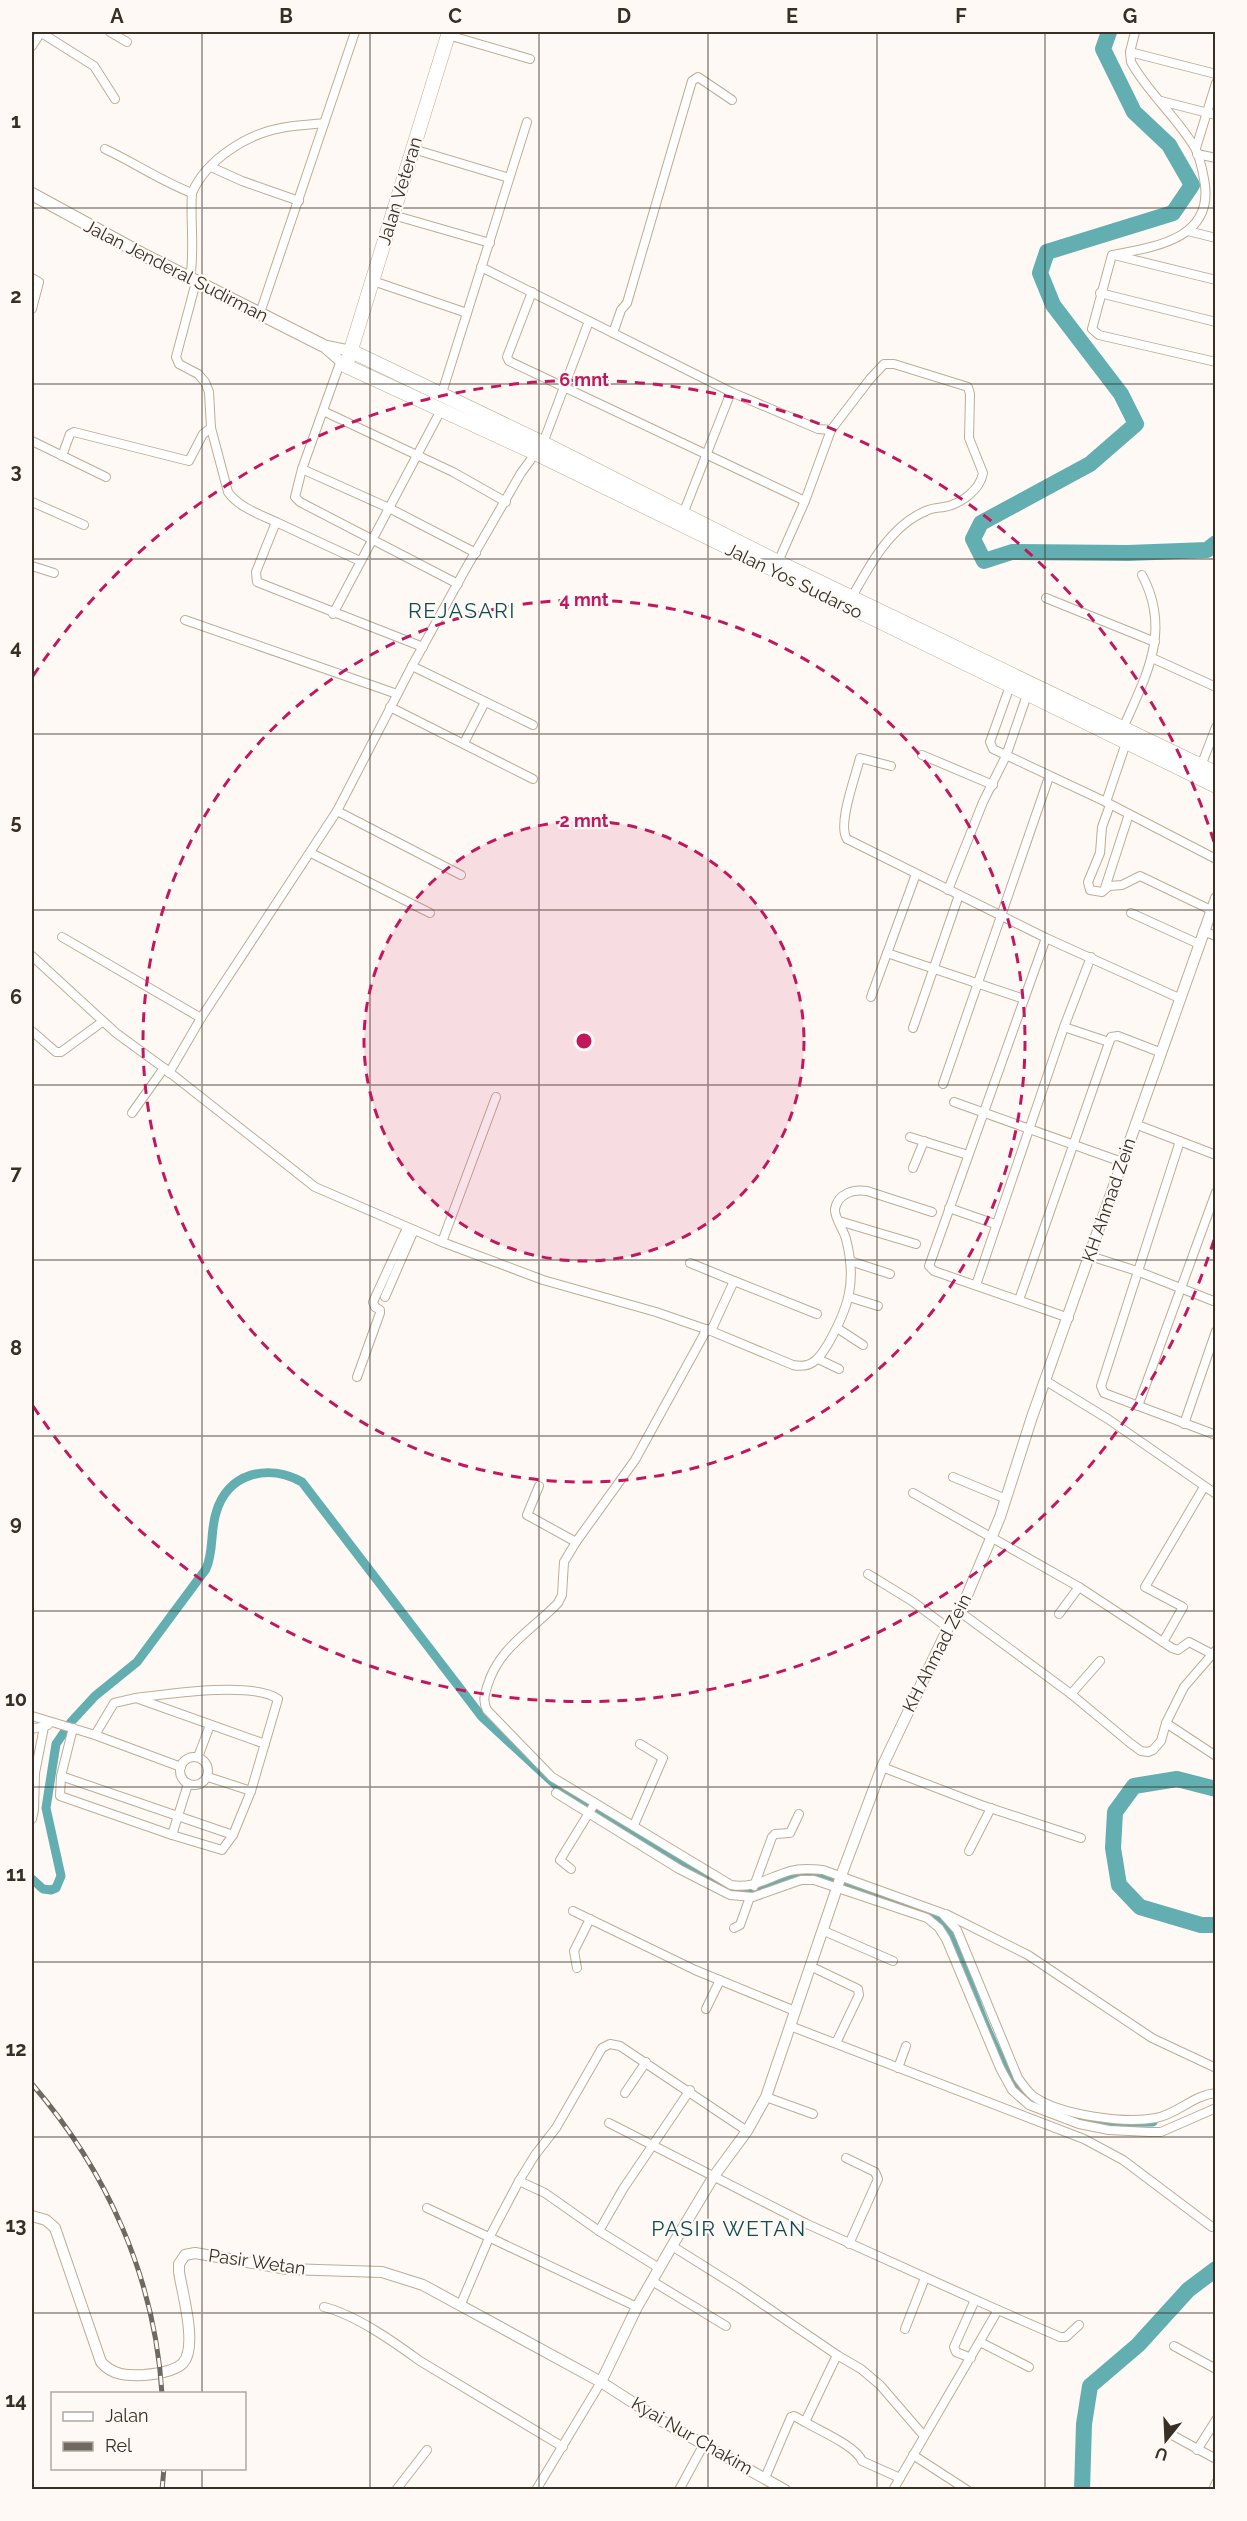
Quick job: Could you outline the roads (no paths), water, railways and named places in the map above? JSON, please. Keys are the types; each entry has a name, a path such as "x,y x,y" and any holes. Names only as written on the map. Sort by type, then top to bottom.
{"highway":[{"name":"Jalan Veteran","path":"343,364 351,351 448,33"},
{"name":"Jalan Yos Sudarso","path":"351,351 1027,695 1215,786"},
{"name":"Jalan Yos Sudarso","path":"343,364 441,410 539,448 683,514 1215,773"}],"main road":[{"name":"Jalan Jenderal Sudirman","path":"32,194 84,224 322,345"}],"street":[{"path":"32,46 40,32 94,66 115,99"},
{"path":"110,32 127,42"},
{"path":"260,313 355,32"},
{"path":"1112,255 1165,244 1188,231 1197,222 1211,196 1197,151 1131,62 1130,52 1135,32"},
{"path":"448,33 530,58"},
{"path":"1130,52 1215,74"},
{"path":"613,333 621,310 627,303 649,236 692,81 698,77 732,99"},
{"path":"1197,151 1215,83"},
{"path":"1161,101 1215,115"},
{"path":"441,396 527,122"},
{"path":"324,123 280,128 244,141 211,166 197,181 192,193 190,219 193,280 176,357 178,364 198,374 205,382 211,428 228,492 232,499 360,561"},
{"path":"105,149 137,164 157,178 192,193"},
{"path":"413,149 509,178"},
{"path":"1197,151 1215,158"},
{"path":"211,166 242,181 299,201"},
{"path":"393,214 490,243"},
{"path":"1188,231 1215,238"},
{"path":"1112,255 1215,280"},
{"path":"1112,255 1092,325 1096,334 1215,362"},
{"path":"481,267 731,392 809,426 831,430"},
{"path":"32,278 39,282 39,287 32,309"},
{"path":"373,281 467,313"},
{"path":"532,292 507,359 805,501"},
{"path":"1100,292 1215,322"},
{"path":"132,1113 167,1070 337,811 412,666 521,473 539,448 565,388 589,321"},
{"path":"322,345 351,351"},
{"path":"322,345 343,364 322,411 302,469 295,493 297,499 458,584"},
{"path":"778,562 805,501 831,430 880,367 884,364 894,364 968,387 970,394 969,438 983,473 973,490 955,504 926,510 902,526 891,538 852,597"},
{"path":"683,514 731,392"},
{"path":"333,614 441,410"},
{"path":"322,411 506,501"},
{"path":"62,456 70,434 74,432 189,460 204,434 211,428"},
{"path":"32,441 106,477"},
{"path":"302,469 389,507 476,553"},
{"path":"32,502 84,525"},
{"path":"276,522 256,572 257,582 333,614 423,647"},
{"path":"32,566 54,573"},
{"path":"1123,728 1152,658 1157,630 1152,597 1142,575"},
{"path":"1046,598 1155,642"},
{"path":"185,620 397,694"},
{"path":"1152,658 1215,687"},
{"path":"412,666 533,725"},
{"path":"1010,686 990,742 993,749 1130,814 1215,859"},
{"path":"948,890 1006,756 1027,695"},
{"path":"464,743 484,702"},
{"path":"390,706 533,779"},
{"path":"1201,766 1215,727"},
{"path":"1125,743 1102,827 1100,853 1088,885 1094,892 1101,892 1105,888 1130,814"},
{"path":"922,755 993,785"},
{"path":"891,766 860,758 847,808 845,837 1046,938 1179,998"},
{"path":"943,1084 1049,777"},
{"path":"337,811 461,875"},
{"path":"311,853 430,913"},
{"path":"872,997 916,874"},
{"path":"1105,888 1122,885 1140,876 1211,910"},
{"path":"913,1028 959,895"},
{"name":"KH Ahmad Zein","path":"601,2382 637,2307 659,2268 714,2176 747,2131 777,2072 810,1966 882,1767 948,1629 960,1612 992,1536 1215,898"},
{"path":"1131,913 1198,944"},
{"path":"1203,931 1215,936"},
{"path":"62,937 201,1018"},
{"path":"1046,938 929,1266 934,1271 1069,1318"},
{"path":"887,953 1023,999"},
{"path":"32,956 102,1022 167,1070 315,1187 442,1242 562,1287 621,1301 709,1330 793,1365 803,1367 813,1364 818,1359 837,1328 849,1297 850,1261 846,1237 835,1207 841,1198 856,1189 932,1212"},
{"path":"976,1285 1064,1027 1092,957"},
{"path":"33,1032 56,1052 61,1052 102,1022"},
{"path":"1064,1027 1109,1042"},
{"path":"1019,1300 1109,1042 1113,1036 1118,1036 1162,1053"},
{"path":"442,1242 496,1097"},
{"path":"954,1102 1122,1162"},
{"path":"1135,1124 1215,1155"},
{"path":"910,1137 968,1155"},
{"path":"913,1168 924,1141"},
{"path":"1180,1141 1101,1386 1104,1393 1215,1435"},
{"path":"1138,1406 1215,1192"},
{"path":"949,1208 995,1224"},
{"path":"839,1221 916,1244"},
{"path":"385,1297 411,1229"},
{"path":"357,1377 381,1310 375,1307 373,1302 411,1229"},
{"path":"1090,1256 1181,1287 1215,1302"},
{"path":"850,1261 890,1274"},
{"path":"690,1263 818,1314"},
{"path":"734,1281 709,1330 635,1460 564,1562 562,1595 558,1603 511,1644 496,1663 489,1678 484,1701 487,1710 552,1777 592,1808 679,1869 723,1892 750,1897 801,1880 814,1880 839,1883 942,1913 971,1925 1028,1955 1128,2024 1215,2068"},
{"path":"849,1297 878,1306"},
{"path":"837,1328 863,1345"},
{"path":"1184,1424 1215,1331"},
{"path":"818,1359 839,1369"},
{"path":"1046,1381 1108,1419 1215,1494"},
{"path":"953,1477 1006,1498"},
{"path":"539,1486 527,1515 576,1542"},
{"path":"1163,1642 1183,1607 1145,1586 1203,1487"},
{"path":"913,1493 1078,1587 1175,1650 1189,1642 1214,1652 1184,1687 1166,1723 1158,1746 1148,1752 1141,1751 1071,1694 960,1612"},
{"path":"868,1574 912,1601 948,1629"},
{"path":"1059,1614 1078,1587"},
{"path":"1071,1694 1100,1661"},
{"path":"64,1726 60,1796 220,1850 224,1849 233,1835 251,1791 279,1701 276,1697 246,1690 184,1692 136,1698 114,1703 94,1735"},
{"path":"136,1698 265,1744"},
{"path":"32,1716 94,1735 181,1767"},
{"path":"1166,1723 1215,1756"},
{"path":"198,1757 210,1725"},
{"path":"32,1729 64,1726"},
{"path":"32,1819 34,1810 33,1773 44,1727"},
{"path":"634,1825 663,1758 640,1744"},
{"path":"198,1757 207,1764 208,1777 200,1784 188,1784 181,1776 181,1767 186,1759 198,1757"},
{"path":"882,1767 991,1808 1081,1838"},
{"path":"61,1776 233,1835"},
{"path":"208,1777 251,1791"},
{"path":"172,1835 188,1784"},
{"path":"556,1793 634,1825 724,1882 738,1886 754,1886 789,1871 803,1868 823,1870 839,1883 871,1892 927,1918 939,1928 946,1939 1000,2068 1012,2090 1020,2098 1040,2110 1099,2123 1161,2132 1215,2108"},
{"path":"571,1869 560,1860 592,1808"},
{"path":"969,1851 991,1808"},
{"path":"754,1886 772,1837 775,1834 790,1833 799,1814"},
{"path":"734,1928 740,1925 750,1897"},
{"path":"573,1911 720,1980 795,2011"},
{"path":"942,1913 957,1930 1018,2078 1035,2097 1065,2114"},
{"path":"576,1968 574,1951 590,1919"},
{"path":"824,1931 893,1961"},
{"path":"810,1966 855,1987 859,1992 836,2043"},
{"path":"706,2009 720,1980"},
{"path":"790,2026 1092,2143 1123,2160 1212,2227"},
{"path":"460,2306 489,2238 519,2181 556,2128 602,2048 610,2044 620,2046 690,2090 747,2131"},
{"path":"898,2068 906,2046"},
{"path":"625,2093 646,2062"},
{"path":"599,2231 623,2189 690,2090"},
{"path":"1099,2123 1156,2118 1199,2097 1215,2093"},
{"path":"766,2097 813,2114"},
{"path":"609,2123 849,2244 1060,2337 1066,2337 1079,2325"},
{"path":"1092,2143 1099,2123"},
{"path":"846,2158 875,2172 878,2178 849,2244"},
{"path":"519,2181 545,2193 599,2231 659,2268"},
{"path":"427,2208 637,2307"},
{"name":"Pasir Wetan","path":"32,2216 46,2220 55,2228 101,2362 106,2368 119,2374 145,2375 169,2371 183,2363 188,2355 190,2343 179,2272 183,2257 195,2253 287,2269 382,2272 423,2285 601,2382"},
{"path":"672,2246 861,2369 880,2385 924,2436"},
{"path":"905,2329 925,2278"},
{"path":"652,2281 726,2326"},
{"path":"971,2358 956,2352 954,2347 975,2300"},
{"path":"324,2307 338,2310 563,2447"},
{"path":"893,2490 998,2310"},
{"path":"980,2342 1029,2367"},
{"path":"1174,2346 1215,2369"},
{"path":"806,2422 837,2355"},
{"path":"536,2490 601,2382"},
{"name":"Kyai Nur Chakim","path":"601,2382 785,2490"},
{"path":"765,2478 791,2417 794,2416 853,2450 863,2461 900,2478"},
{"path":"1197,2450 1215,2420"},
{"path":"1172,2435 1215,2459"},
{"path":"679,2490 704,2444"},
{"path":"396,2490 427,2450"},
{"path":"913,2455 968,2490"},
{"path":"1213,2490 1215,2483"}],"waterway":[{"path":"1109,32 1103,49 1134,112 1169,145 1192,185 1173,213 1047,252 1040,273 1053,305 1121,394 1136,424 1090,464 981,523 973,539 984,561 1012,552 1128,553 1207,550 1216,543"},
{"path":"32,1879 43,1889 51,1890 56,1888 61,1876 46,1808 56,1744 71,1722 95,1696 137,1662 206,1569 216,1513 221,1499 229,1489 250,1475 276,1473 302,1482 482,1717 559,1788 728,1890 750,1891 789,1878 812,1876 862,1889 925,1912 935,1919 956,1945 979,2010 1002,2061 1029,2099 1045,2108"},
{"path":"1216,1789 1177,1779 1134,1786 1115,1812 1113,1848 1119,1885 1140,1907 1201,1925 1216,1925"},
{"path":"1058,2112 1100,2123 1153,2122"},
{"path":"1082,2490 1084,2424 1090,2386 1138,2345 1188,2290 1216,2269"}],"railway":[{"path":"32,2084 83,2153 122,2228 138,2268 149,2309 162,2392"},
{"path":"162,2490 164,2470"}],"district":[{"name":"REJASARI","path":"462,611"},
{"name":"PASIR WETAN","path":"729,2229"}]}
